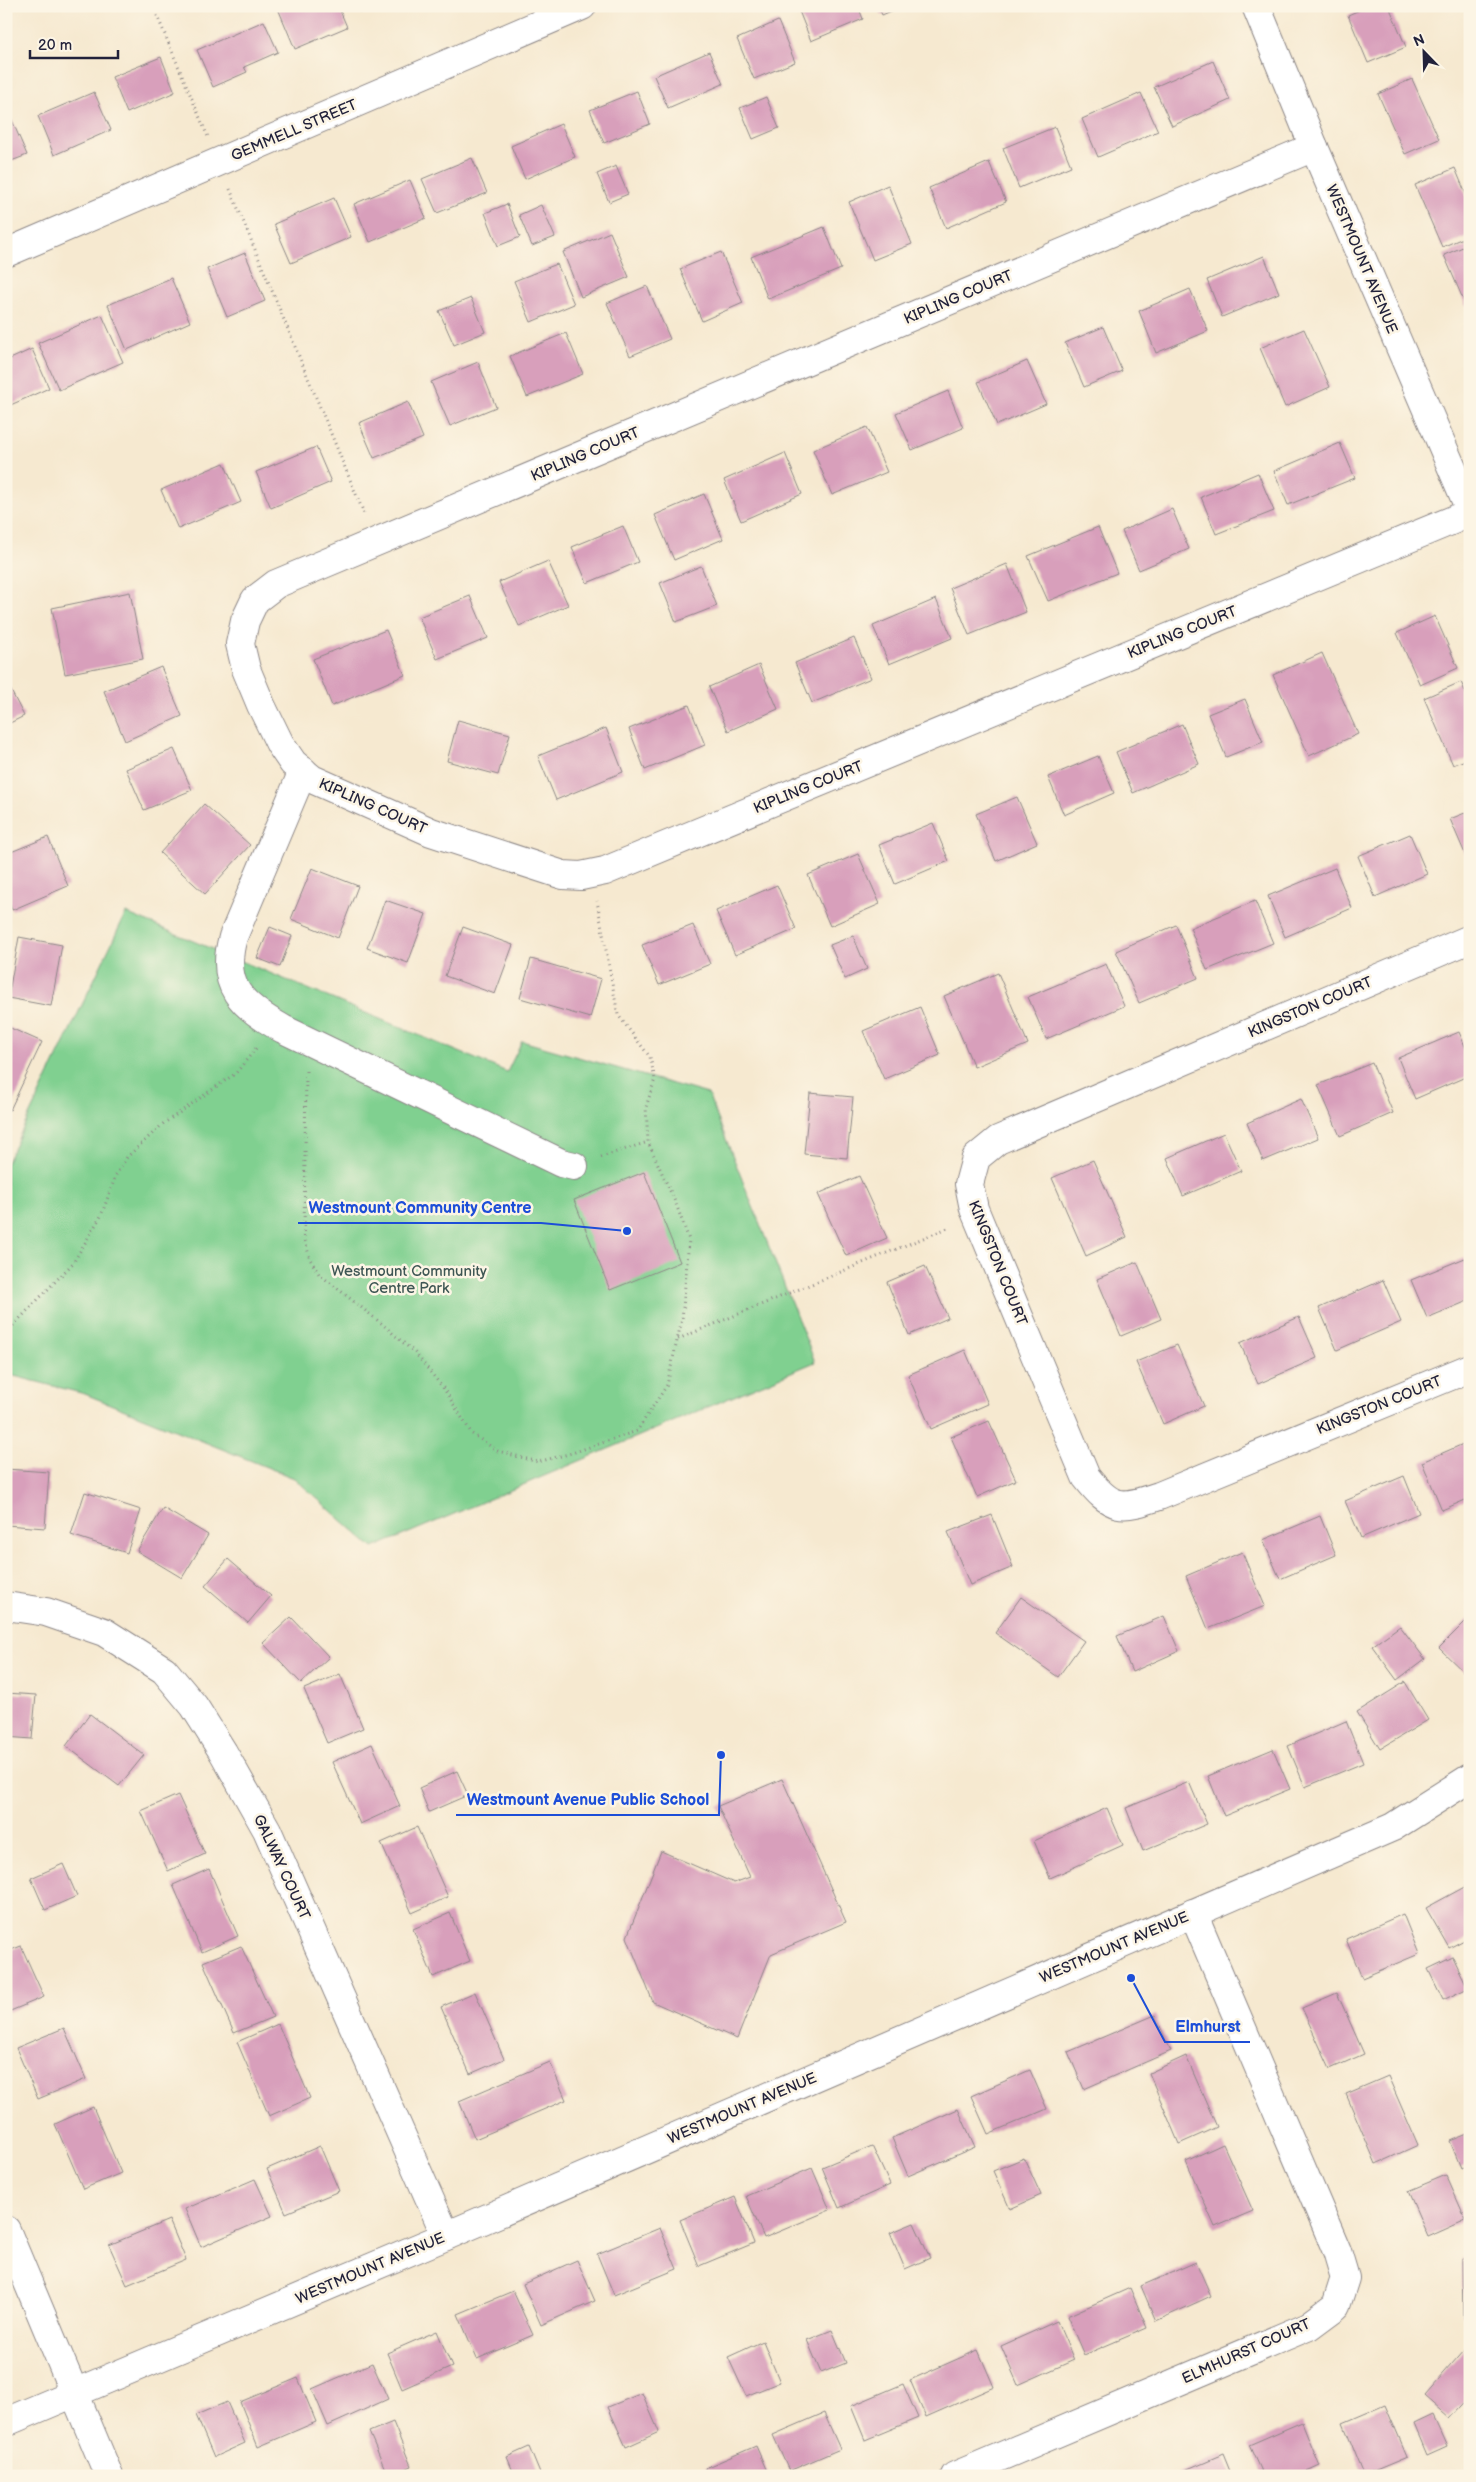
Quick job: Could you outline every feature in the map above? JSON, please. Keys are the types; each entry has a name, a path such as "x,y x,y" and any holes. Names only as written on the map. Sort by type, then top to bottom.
{"street":[{"name":"GEMMELL STREET","path":"6,253 582,6"},
{"name":"WESTMOUNT AVENUE","path":"1256,6 1314,147 1470,511"},
{"name":"KIPLING COURT","path":"1314,147 276,584 254,600 245,621 240,644 246,670 280,744 293,762 312,778 431,832 563,875 581,876 623,864 1470,511"},
{"path":"303,771 233,937 227,956 228,973 234,989 244,1001 274,1024 561,1163 574,1166"},
{"name":"KINGSTON COURT","path":"1470,939 998,1140 976,1158 969,1184 977,1216 1086,1477 1102,1497 1118,1505 1134,1505 1159,1496 1470,1368"},
{"name":"GALWAY COURT","path":"6,1606 46,1612 104,1632 164,1670 194,1706 223,1752 267,1830 446,2236"},
{"name":"WESTMOUNT AVENUE","path":"6,2422 446,2236 1393,1827 1470,1778"},
{"name":"ELMHURST COURT","path":"955,2476 1309,2326 1336,2306 1345,2278 1337,2251 1193,1913"},
{"path":"6,2230 76,2392 109,2476"}],"path":[{"path":"153,6 376,542"},
{"path":"306,1040 304,1237 310,1258 319,1274 381,1323 415,1353 444,1389 472,1434 498,1451 538,1462 572,1453 637,1430 667,1385 682,1319 690,1240 648,1142 646,1106 656,1079 650,1057 618,1014 592,874"},
{"path":"6,1333 73,1263 101,1216 116,1175 127,1157 162,1124 236,1073 274,1024"},
{"path":"574,1166 648,1142"},
{"path":"678,1339 977,1216"}],"green space":[{"name":"Westmount Community Centre Park","path":"126,913 507,1072 522,1041 708,1094 815,1362 373,1548 294,1478 85,1394 6,1374 6,1164"}],"building":[{"path":"277,6 338,6 347,27 295,49"},
{"path":"357,6 373,6 359,12"},
{"path":"797,6 858,6 863,19 811,41"},
{"path":"878,6 903,6 882,15"},
{"path":"1369,6 1389,6 1406,47 1368,63 1348,15"},
{"path":"264,21 278,52 244,67 247,72 213,87 197,50"},
{"path":"778,21 795,62 754,79 737,39"},
{"path":"709,52 723,84 668,108 654,76"},
{"path":"161,57 175,92 127,113 112,77"},
{"path":"1213,61 1230,100 1172,126 1154,87"},
{"path":"1412,79 1439,139 1405,154 1378,94"},
{"path":"637,91 650,124 604,143 590,110"},
{"path":"94,92 111,130 54,155 38,116"},
{"path":"1141,93 1158,131 1098,157 1082,119"},
{"path":"766,97 779,128 753,139 740,108"},
{"path":"11,118 27,155 6,163 6,120"},
{"path":"561,124 575,157 525,179 511,146"},
{"path":"1055,127 1071,166 1019,188 1003,148"},
{"path":"472,158 487,193 437,213 422,179"},
{"path":"989,162 1006,202 946,228 929,188"},
{"path":"616,166 628,194 609,202 597,174"},
{"path":"1455,168 1470,204 1470,235 1442,247 1415,185"},
{"path":"410,180 426,218 370,242 354,204"},
{"path":"888,185 912,244 873,260 849,202"},
{"path":"334,198 351,237 291,263 274,224"},
{"path":"507,204 520,237 498,246 485,213"},
{"path":"541,205 555,237 532,246 519,215"},
{"path":"824,227 841,269 768,299 751,257"},
{"path":"610,232 629,277 581,297 563,252"},
{"path":"1470,244 1470,304 1466,306 1444,255"},
{"path":"721,252 743,303 702,321 680,269"},
{"path":"245,253 265,301 227,317 207,269"},
{"path":"1264,256 1279,293 1222,317 1207,280"},
{"path":"557,264 574,304 531,322 514,281"},
{"path":"171,278 190,322 127,350 108,305"},
{"path":"647,286 670,339 630,356 607,303"},
{"path":"1190,289 1208,331 1156,353 1139,311"},
{"path":"471,298 485,332 454,345 439,311"},
{"path":"102,315 123,362 59,390 38,343"},
{"path":"1103,327 1122,371 1084,387 1065,343"},
{"path":"1304,329 1330,387 1285,407 1260,348"},
{"path":"566,333 583,374 527,397 510,356"},
{"path":"32,349 49,388 6,407 6,361"},
{"path":"1027,361 1046,404 997,425 978,382"},
{"path":"478,362 496,407 450,426 431,382"},
{"path":"948,391 963,428 912,450 896,413"},
{"path":"408,402 423,438 374,458 359,423"},
{"path":"867,427 887,472 832,495 813,450"},
{"path":"1340,443 1355,478 1288,505 1274,471"},
{"path":"316,447 331,482 271,508 256,472"},
{"path":"785,453 802,494 741,521 724,480"},
{"path":"224,463 241,502 178,529 161,490"},
{"path":"1258,473 1274,511 1216,534 1201,497"},
{"path":"704,494 723,539 674,560 655,515"},
{"path":"1172,509 1189,549 1139,570 1122,531"},
{"path":"623,526 638,562 587,583 572,547"},
{"path":"1098,527 1117,573 1048,601 1028,556"},
{"path":"548,561 568,605 519,626 499,582"},
{"path":"1007,564 1026,612 969,635 950,588"},
{"path":"701,566 717,606 676,622 660,583"},
{"path":"130,592 143,659 65,674 52,608"},
{"path":"470,596 488,638 437,659 419,617"},
{"path":"936,599 952,638 889,664 873,626"},
{"path":"1435,616 1458,668 1420,685 1397,633"},
{"path":"386,630 405,675 332,706 313,659"},
{"path":"854,638 871,678 812,703 795,663"},
{"path":"1322,653 1358,734 1309,756 1273,675"},
{"path":"759,665 778,709 728,731 709,687"},
{"path":"161,667 182,716 125,741 104,691"},
{"path":"6,681 24,716 6,725"},
{"path":"1461,682 1470,703 1470,758 1453,765 1424,698"},
{"path":"1245,699 1263,742 1226,757 1208,714"},
{"path":"689,705 705,745 645,770 629,729"},
{"path":"458,720 510,734 498,775 447,761"},
{"path":"1182,724 1199,764 1133,793 1116,752"},
{"path":"606,728 623,772 556,800 538,756"},
{"path":"174,749 192,790 144,810 126,769"},
{"path":"1098,756 1114,793 1064,815 1048,777"},
{"path":"1017,797 1037,843 996,861 976,814"},
{"path":"204,804 250,845 205,894 160,853"},
{"path":"1470,811 1470,854 1466,856 1450,819"},
{"path":"933,823 949,861 895,884 879,845"},
{"path":"1410,834 1427,874 1375,897 1358,856"},
{"path":"48,837 68,886 12,910 6,895 6,854"},
{"path":"858,854 880,904 830,926 808,875"},
{"path":"312,868 358,886 338,938 291,919"},
{"path":"1335,868 1352,908 1285,937 1268,896"},
{"path":"777,885 796,929 735,955 716,911"},
{"path":"385,900 426,914 408,963 367,948"},
{"path":"1255,901 1273,943 1207,970 1190,928"},
{"path":"693,925 710,964 659,985 642,945"},
{"path":"1176,925 1198,978 1139,1003 1116,951"},
{"path":"270,927 292,936 280,967 257,958"},
{"path":"463,927 513,945 495,994 445,976"},
{"path":"853,936 867,969 845,979 830,945"},
{"path":"19,937 62,945 51,1006 8,998"},
{"path":"531,959 601,979 590,1018 520,998"},
{"path":"1106,964 1124,1006 1046,1039 1028,997"},
{"path":"998,973 1028,1044 974,1067 944,996"},
{"path":"920,1007 940,1055 884,1079 863,1031"},
{"path":"6,1026 42,1042 10,1110 6,1109"},
{"path":"1459,1032 1470,1058 1470,1075 1415,1099 1398,1058"},
{"path":"1372,1063 1393,1113 1340,1136 1318,1085"},
{"path":"810,1093 853,1097 847,1158 804,1154"},
{"path":"1301,1099 1318,1138 1263,1161 1247,1123"},
{"path":"1224,1133 1241,1171 1183,1196 1167,1158"},
{"path":"1093,1160 1127,1237 1086,1256 1052,1178"},
{"path":"644,1172 680,1262 610,1290 574,1200"},
{"path":"859,1176 887,1238 846,1256 818,1194"},
{"path":"1465,1258 1470,1269 1470,1300 1427,1318 1411,1280"},
{"path":"1137,1262 1161,1319 1121,1336 1097,1279"},
{"path":"925,1266 948,1318 909,1335 887,1282"},
{"path":"1383,1280 1401,1322 1337,1350 1319,1308"},
{"path":"1299,1317 1317,1358 1258,1384 1240,1343"},
{"path":"1177,1345 1204,1406 1163,1424 1136,1362"},
{"path":"965,1350 988,1404 931,1429 908,1375"},
{"path":"989,1421 1016,1480 977,1497 951,1437"},
{"path":"1470,1441 1470,1498 1442,1510 1422,1462"},
{"path":"6,1469 49,1472 45,1528 6,1525"},
{"path":"1404,1476 1419,1513 1361,1538 1345,1501"},
{"path":"85,1492 141,1510 127,1553 71,1535"},
{"path":"163,1508 208,1535 182,1578 137,1551"},
{"path":"992,1515 1013,1567 970,1585 948,1532"},
{"path":"1320,1516 1336,1555 1280,1579 1263,1540"},
{"path":"1242,1552 1265,1606 1208,1629 1186,1576"},
{"path":"228,1559 271,1596 248,1623 205,1586"},
{"path":"1021,1597 1084,1641 1058,1677 995,1633"},
{"path":"1164,1616 1179,1651 1132,1672 1117,1636"},
{"path":"291,1617 329,1657 301,1683 263,1643"},
{"path":"1470,1617 1470,1678 1439,1648"},
{"path":"1400,1626 1425,1659 1397,1680 1372,1646"},
{"path":"340,1674 363,1728 327,1743 304,1689"},
{"path":"1405,1682 1428,1720 1380,1749 1357,1712"},
{"path":"6,1693 36,1695 32,1739 6,1737"},
{"path":"90,1714 144,1755 119,1786 66,1746"},
{"path":"1346,1721 1363,1763 1305,1787 1288,1746"},
{"path":"372,1744 400,1806 360,1824 332,1762"},
{"path":"1273,1749 1290,1789 1224,1816 1208,1776"},
{"path":"457,1771 468,1795 429,1812 419,1788"},
{"path":"782,1779 846,1922 771,1954 737,2039 653,2002 627,1937 661,1851 734,1883 750,1877 718,1806"},
{"path":"1189,1782 1207,1824 1143,1851 1126,1808"},
{"path":"178,1795 205,1854 168,1871 141,1811"},
{"path":"1107,1808 1123,1845 1050,1878 1034,1841"},
{"path":"417,1827 448,1897 412,1913 381,1843"},
{"path":"63,1864 77,1896 45,1910 31,1878"},
{"path":"209,1869 238,1936 202,1952 173,1885"},
{"path":"1470,1884 1470,1937 1449,1948 1426,1908"},
{"path":"450,1913 470,1961 433,1977 413,1929"},
{"path":"1403,1914 1419,1954 1362,1978 1346,1939"},
{"path":"21,1946 44,1997 8,2012 6,2007 6,1952"},
{"path":"241,1946 273,2017 234,2033 203,1962"},
{"path":"1453,1957 1468,1988 1443,2000 1428,1969"},
{"path":"475,1992 504,2059 470,2074 441,2007"},
{"path":"1337,1993 1364,2054 1330,2069 1302,2008"},
{"path":"1155,2015 1171,2051 1084,2089 1068,2052"},
{"path":"278,2024 310,2098 269,2116 237,2042"},
{"path":"64,2028 86,2079 38,2099 16,2048"},
{"path":"1186,2056 1217,2127 1179,2144 1149,2073"},
{"path":"550,2062 566,2100 475,2139 459,2101"},
{"path":"1030,2070 1047,2109 988,2134 971,2096"},
{"path":"1388,2076 1418,2145 1376,2164 1346,2094"},
{"path":"93,2107 121,2173 83,2189 55,2124"},
{"path":"958,2109 975,2147 908,2176 892,2138"},
{"path":"1470,2133 1470,2164 1461,2168 1450,2141"},
{"path":"1223,2144 1253,2211 1215,2227 1186,2161"},
{"path":"320,2146 339,2191 286,2213 267,2169"},
{"path":"872,2146 890,2185 839,2208 822,2167"},
{"path":"1024,2158 1041,2195 1010,2209 993,2171"},
{"path":"812,2168 830,2210 764,2238 746,2196"},
{"path":"1446,2175 1466,2220 1428,2237 1408,2191"},
{"path":"255,2179 272,2216 201,2247 185,2209"},
{"path":"735,2197 754,2243 699,2266 680,2220"},
{"path":"169,2220 186,2260 127,2285 109,2245"},
{"path":"914,2223 930,2258 905,2269 890,2233"},
{"path":"660,2228 677,2269 614,2295 597,2254"},
{"path":"1462,2258 1470,2258 1470,2319 1463,2319"},
{"path":"577,2260 595,2301 541,2325 523,2284"},
{"path":"1196,2262 1211,2296 1156,2321 1141,2286"},
{"path":"1130,2288 1147,2328 1084,2355 1067,2316"},
{"path":"513,2291 533,2335 477,2359 458,2314"},
{"path":"1057,2321 1074,2360 1018,2385 1001,2346"},
{"path":"832,2330 846,2363 821,2373 807,2340"},
{"path":"437,2331 452,2367 402,2389 387,2353"},
{"path":"763,2341 780,2382 746,2396 728,2357"},
{"path":"1465,2349 1470,2352 1470,2395 1449,2418 1424,2396"},
{"path":"978,2350 994,2387 926,2417 910,2380"},
{"path":"372,2363 388,2399 328,2426 312,2389"},
{"path":"298,2378 316,2422 258,2447 240,2402"},
{"path":"903,2384 918,2418 865,2440 851,2406"},
{"path":"642,2393 659,2432 626,2447 608,2407"},
{"path":"227,2402 245,2443 214,2457 196,2415"},
{"path":"1385,2405 1407,2457 1364,2475 1343,2423"},
{"path":"824,2413 840,2449 789,2471 773,2435"},
{"path":"1433,2415 1447,2446 1427,2455 1414,2424"},
{"path":"393,2422 411,2466 388,2476 369,2432"},
{"path":"1302,2422 1320,2466 1298,2476 1263,2476 1249,2445"},
{"path":"756,2446 769,2476 708,2476 705,2468"},
{"path":"529,2447 541,2476 515,2476 507,2457"},
{"path":"1223,2454 1232,2476 1171,2476"}],"place":[{"name":"Westmount Community Centre","path":"627,1231"},
{"name":"Westmount Avenue Public School","path":"721,1755"},
{"name":"Elmhurst","path":"1131,1978"}]}
